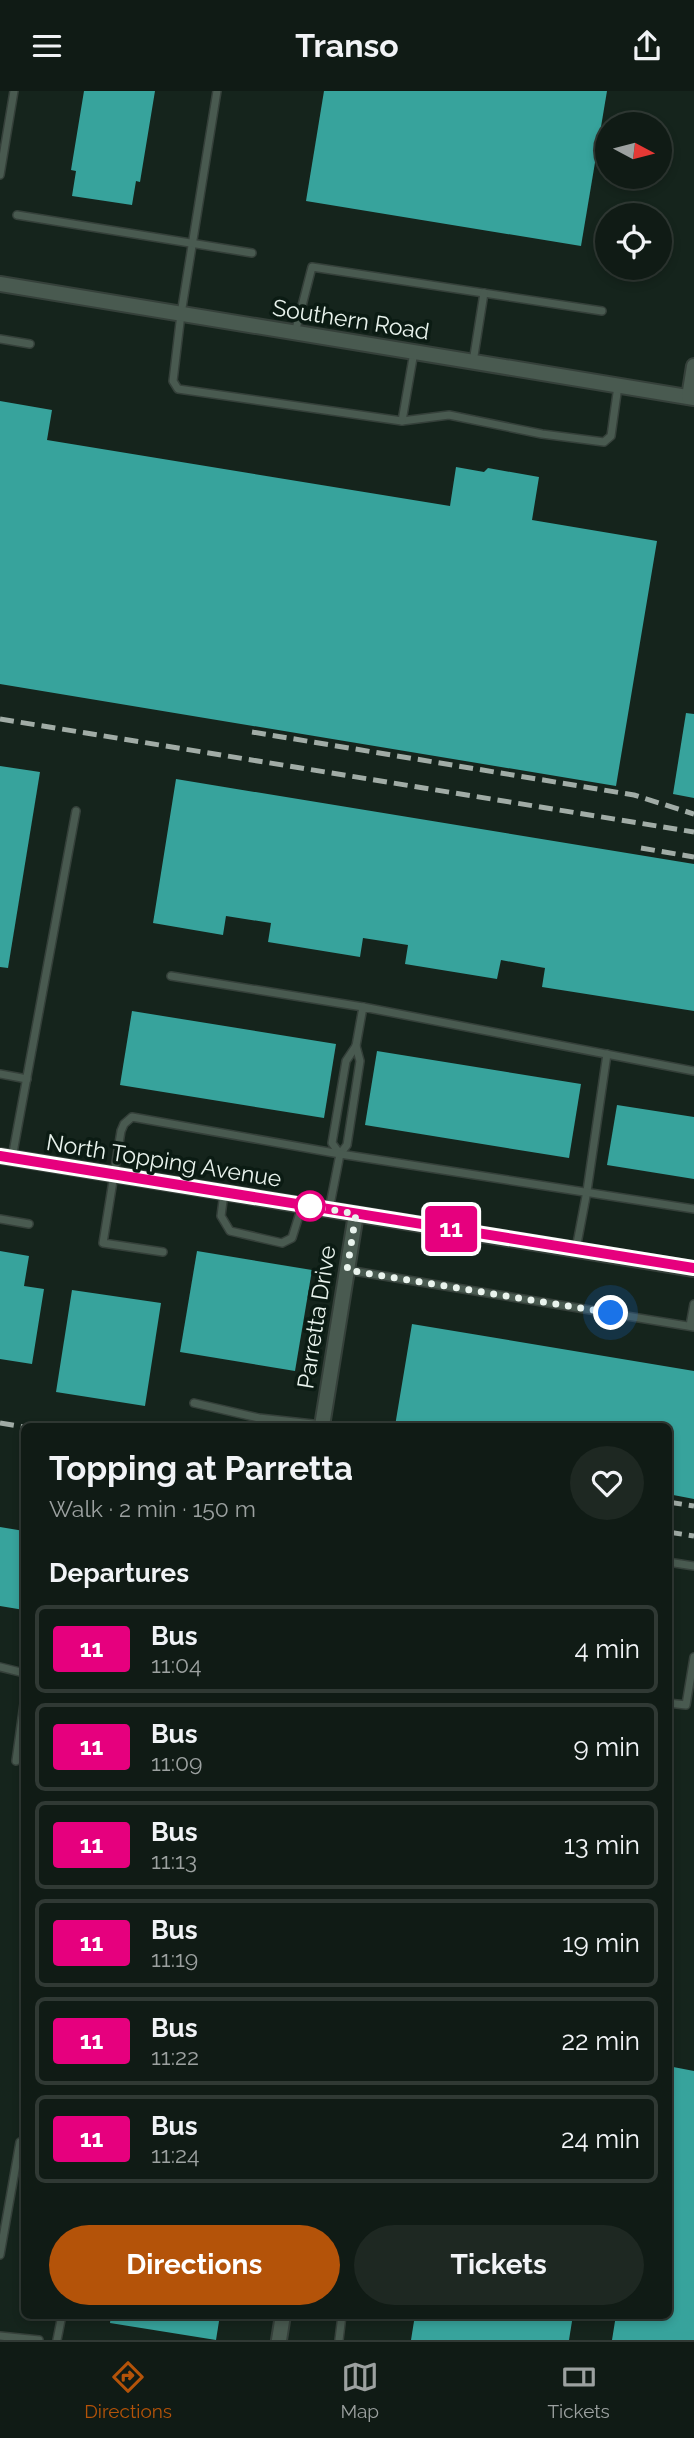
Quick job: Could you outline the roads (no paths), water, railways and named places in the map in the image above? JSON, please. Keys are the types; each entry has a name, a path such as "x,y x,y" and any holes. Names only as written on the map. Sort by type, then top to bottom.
{"street":[{"name":"Southern Road","path":"0,284 692,397"},
{"path":"692,397 694,366"},
{"name":"North Topping Avenue","path":"6,1157 694,1269"},
{"name":"Parretta Drive","path":"322,1423 356,1214"},
{"path":"279,2340 282,2319"}],"lane":[{"path":"0,175 14,91"},
{"path":"217,91 181,314 173,381 178,389 402,421 449,415 542,434 604,442 611,436 618,385"},
{"path":"17,215 252,253"},
{"path":"295,333 312,267 603,311"},
{"path":"473,362 484,293"},
{"path":"0,339 30,344"},
{"path":"402,421 414,352"},
{"path":"6,1157 27,1079 76,811"},
{"path":"171,976 363,1007 694,1071"},
{"path":"340,1154 332,1143 346,1061 356,1046 363,1007"},
{"path":"328,1209 340,1154 347,1145 360,1061 356,1046"},
{"path":"576,1249 607,1054"},
{"path":"0,1074 27,1079"},
{"path":"163,1252 103,1243 121,1131 132,1117 340,1154 694,1209"},
{"path":"224,1193 221,1216 230,1231 282,1243 292,1238 302,1205"},
{"path":"0,1219 29,1224"},
{"path":"347,1270 692,1327 694,1304"},
{"path":"194,1403 259,1418 298,1423"},
{"path":"672,1563 694,1566"},
{"path":"672,1703 686,1705 694,1657"},
{"path":"0,1667 21,1672"},
{"path":"16,1761 21,1725"},
{"path":"0,2255 20,2142"},
{"path":"57,2340 61,2319"},
{"path":"339,2340 342,2319"},
{"path":"0,2336 39,2340"}],"railway":[{"path":"0,719 694,832"},
{"path":"252,732 634,795 694,814"},
{"path":"641,848 694,857"},
{"path":"0,1423 21,1426"},
{"path":"672,1503 694,1506"},
{"path":"672,1533 694,1536"}]}
